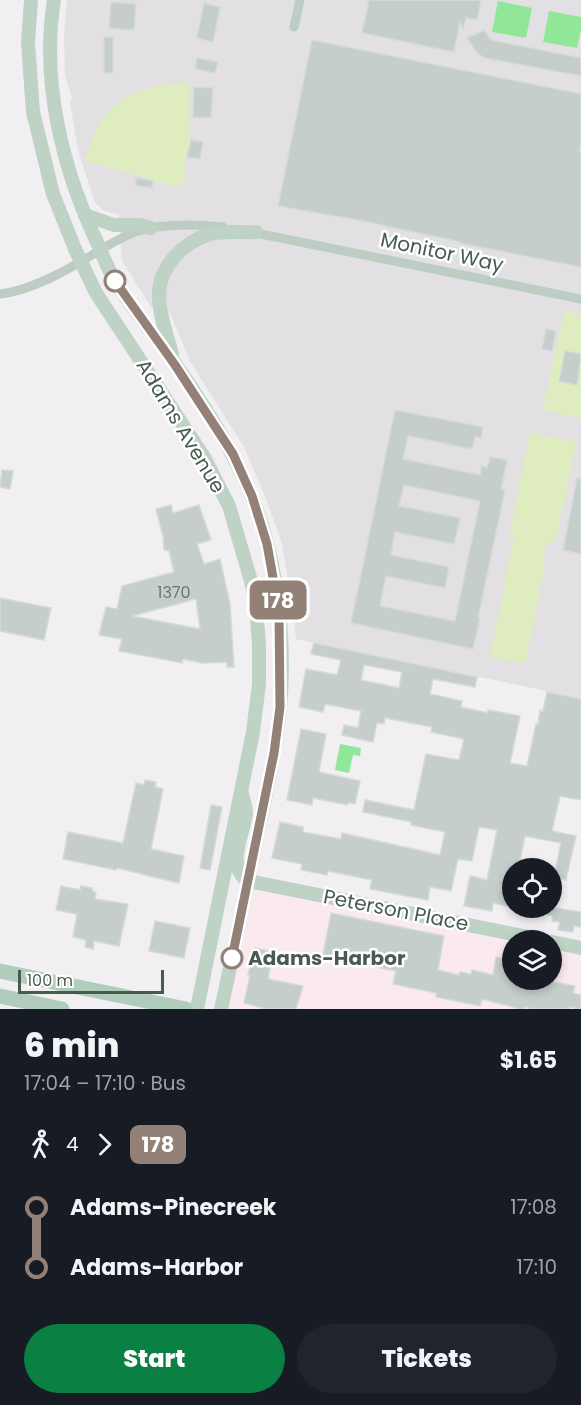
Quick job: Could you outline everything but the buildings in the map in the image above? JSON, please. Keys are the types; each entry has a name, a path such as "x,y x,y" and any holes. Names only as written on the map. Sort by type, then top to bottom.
{"main road":[{"name":"Adams Avenue","path":"31,0 28,34 33,112 53,194 96,293 204,457 230,506 251,581 259,645 259,684 253,732 198,1009"},
{"name":"Adams Avenue","path":"54,0 51,59 55,105 68,168 85,215 115,281 175,365 233,454 252,496 267,544 279,611 280,707 266,793 221,1009"},
{"path":"85,215 114,225 140,225 151,228"},
{"path":"175,365 161,315 159,294 164,273 173,258 185,246 212,234 256,232"},
{"path":"259,645 280,644"},
{"path":"248,881 238,869 237,852 246,811 240,789 266,793"},
{"name":"Peterson Place","path":"248,881 502,932"},
{"path":"562,944 581,948"},
{"path":"0,970 186,1009"},
{"path":"0,996 55,1008"}],"street":[{"path":"294,27 300,0"},
{"name":"Monitor Way","path":"0,294 10,293 51,278 134,232 183,225 256,232 581,299"}],"shaded area":[{"path":"67,0 581,0 581,698 296,639 282,544 244,447 191,363 170,313 151,307 122,261 119,215 103,210 95,203 78,150 70,103 72,98 65,76 64,38"},
{"path":"498,1 532,8 526,38 492,32"},
{"path":"549,11 581,17 577,48 543,42"},
{"path":"189,84 190,140 183,184 174,186 85,161 98,125 118,102 151,87"},
{"path":"564,310 581,313 581,418 543,410"},
{"path":"530,433 576,442 556,540 546,544 542,563 545,564 525,664 490,657 514,536 509,535"},
{"path":"340,744 361,748 360,756 353,755 349,773 335,770"},
{"path":"251,888 502,940 502,990 562,990 562,952 581,955 581,1009 227,1009"}],"bus line":[{"name":"178","path":"115,281 175,365 233,454 252,496 267,544 279,611 281,682 274,753 232,958"}],"place":[{"name":"Adams-Harbor","path":"232,958"}]}
